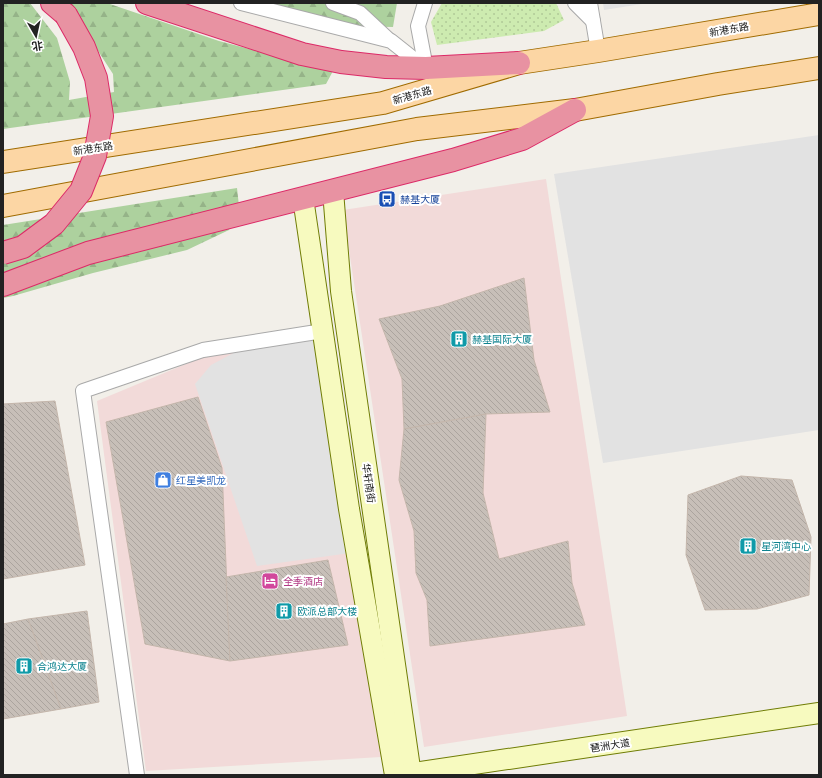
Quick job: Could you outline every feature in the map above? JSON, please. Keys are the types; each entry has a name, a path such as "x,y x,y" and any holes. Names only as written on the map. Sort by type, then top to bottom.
{"highway":[{"path":"147,3 302,54 341,62 386,67 426,68 520,63"},
{"path":"3,252 24,247 54,224 80,192 96,156 102,116 96,78 84,47 59,9"},
{"path":"3,285 88,253 453,160 522,139 575,110"}],"main road":[{"name":"新港东路","path":"3,162 383,103 520,63 598,51 815,11"},
{"path":"3,206 417,129 575,110 718,84 819,68"}],"street":[{"path":"241,3 391,41"},
{"path":"333,3 360,13 391,41 426,68"},
{"path":"425,3 418,26 426,68"},
{"path":"575,3 593,21"},
{"path":"590,3 598,51"},
{"name":"华轩南街","path":"333,190 340,291 405,775"},
{"path":"304,198 349,509 405,775"},
{"path":"137,775 83,391 203,350 323,331"},
{"name":"琶洲大道","path":"405,775 819,713"}],"shaded area":[{"path":"603,3 648,3 604,10"},
{"path":"819,135 819,430 603,463 554,174"},
{"path":"546,179 627,716 424,747 343,210"},
{"path":"316,336 381,757 146,771 97,401 205,356"},
{"path":"316,336 350,553 257,566 195,384 211,365 243,348"}],"green space":[{"path":"3,3 30,3 57,38 70,82 69,100 114,92 113,74 67,3 107,3 219,41 333,71 326,84 3,129"},
{"path":"260,3 397,3 393,27 342,26"},
{"path":"442,3 556,3 564,20 544,31 437,45 431,22"},
{"path":"237,188 239,206 229,230 187,250 93,273 3,298 3,225"}],"building":[{"name":"赫基国际大厦","path":"524,278 534,360 550,412 486,414 404,429 402,379 379,319 440,306"},
{"path":"198,397 222,468 230,661 145,644 106,422"},
{"path":"55,401 85,565 3,579 3,404"},
{"path":"486,414 483,493 499,559 568,541 572,583 585,625 430,646 427,600 416,573 414,531 399,480 404,429"},
{"name":"星河湾中心","path":"741,476 792,480 811,537 809,595 757,609 705,610 686,555 688,495"},
{"name":"欧派总部大楼","path":"328,560 348,645 230,661 226,577"},
{"path":"87,611 99,702 61,709 28,619"},
{"name":"合鸿达大厦","path":"28,619 61,709 3,719 3,624"}],"place":[{"name":"赫基大厦","path":"387,199"},
{"name":"赫基国际大厦","path":"459,339"},
{"name":"红星美凯龙","path":"163,480"},
{"name":"星河湾中心","path":"748,546"},
{"name":"全季酒店","path":"270,581"},
{"name":"欧派总部大楼","path":"284,611"},
{"name":"合鸿达大厦","path":"24,666"}]}
